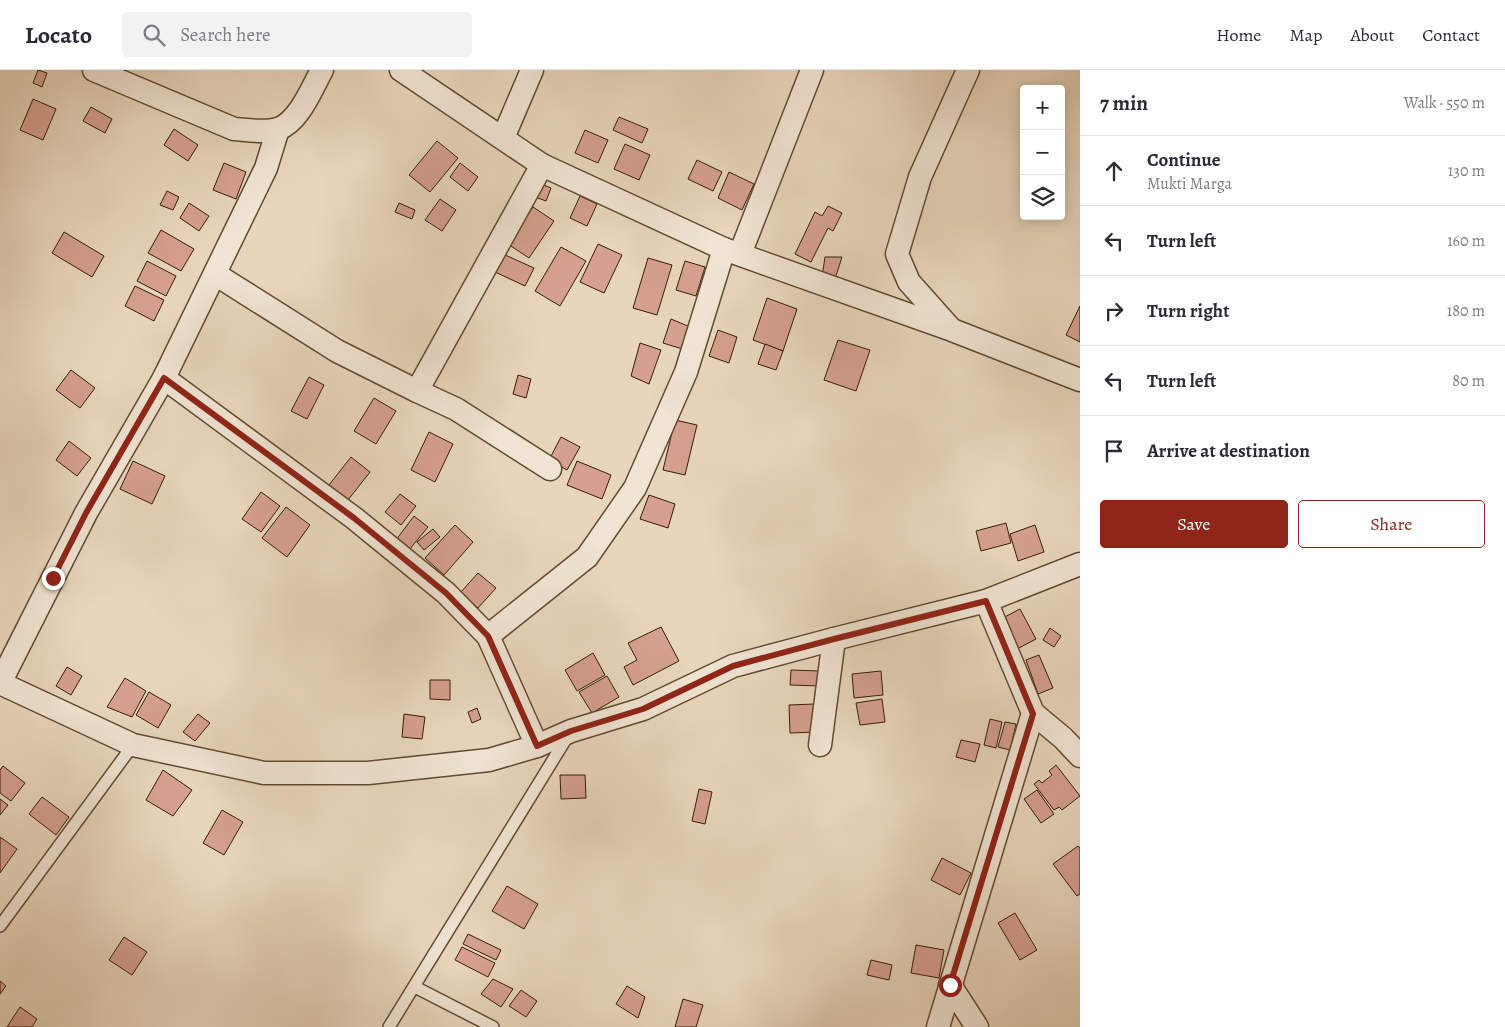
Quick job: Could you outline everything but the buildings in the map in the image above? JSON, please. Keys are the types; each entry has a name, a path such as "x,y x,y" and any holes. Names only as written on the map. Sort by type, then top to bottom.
{"street":[{"path":"94,70 234,129 258,131 278,129 294,119 322,70"},
{"path":"401,70 542,165 732,252 952,330 1080,380"},
{"path":"503,138 532,70"},
{"path":"488,636 587,557 635,488 686,372 732,252 812,70"},
{"path":"952,330 909,282 897,254 920,177 968,70"},
{"path":"278,129 266,168 164,378 86,513 0,683 133,745 264,773 358,773 489,760 537,746 571,731 643,709 733,666 986,601 1080,564"},
{"path":"417,392 542,165"},
{"path":"215,274 337,351 417,392 456,409 550,469"},
{"path":"164,378 354,518 446,593 488,636 537,746"},
{"path":"986,601 1033,714 1063,738 1080,756"},
{"path":"820,746 834,639"},
{"path":"938,1027 1033,714"},
{"path":"950,985 977,1027"}],"lane":[{"path":"390,1027 571,731"},
{"path":"0,926 133,745"},
{"path":"415,987 493,1027"}],"route":[{"path":"53,578 86,513 164,378 354,518 446,593 488,636 537,746 571,731 643,709 733,666 986,601 1033,714 950,985"}]}
